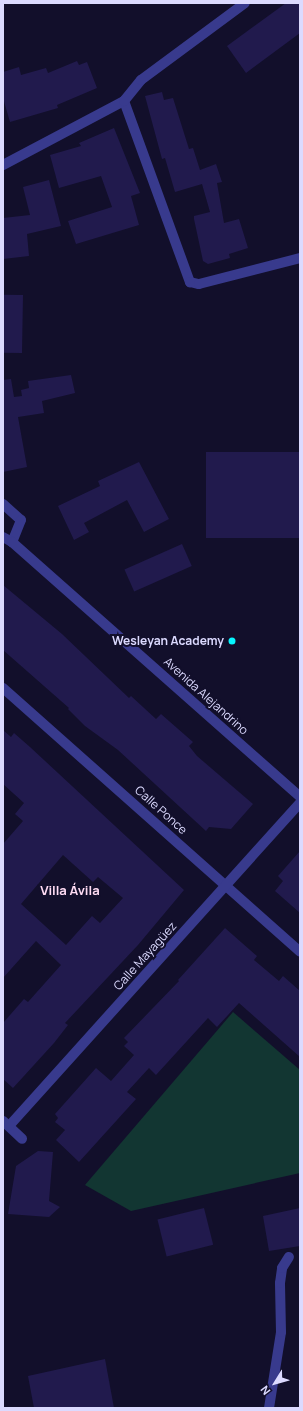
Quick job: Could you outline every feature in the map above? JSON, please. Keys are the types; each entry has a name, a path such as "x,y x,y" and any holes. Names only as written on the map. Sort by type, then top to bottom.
{"street":[{"path":"3,165 124,101 141,80 245,3"},
{"path":"124,101 190,282 200,284 300,258"},
{"path":"3,504 21,520 7,539"},
{"name":"Avenida Alejandrino","path":"7,539 300,797"},
{"name":"Calle Ponce","path":"3,688 300,952"},
{"name":"Calle Mayagüez","path":"6,1124 226,885 300,802"},
{"path":"6,1124 22,1139"},
{"path":"269,1408 281,1332 281,1276 289,1257"}],"green space":[{"path":"233,1012 300,1070 300,1173 131,1211 85,1185"}],"building":[{"path":"286,3 300,3 300,33 246,73 227,46"},
{"path":"77,61 79,65 87,62 97,88 57,105 58,108 10,122 3,98 3,72 19,67 21,75 46,68 48,73"},
{"path":"162,92 164,100 173,98 189,149 193,148 200,170 216,164 222,182 217,183 224,223 239,219 248,248 229,254 230,258 208,264 203,261 194,216 210,212 202,184 175,192 165,158 162,159 145,96"},
{"path":"114,128 140,193 131,196 139,225 76,244 68,221 112,207 101,176 59,188 50,155 81,146 79,143"},
{"path":"49,180 61,226 27,234 29,256 3,259 3,218 30,215 23,187"},
{"path":"3,295 23,295 22,353 3,353"},
{"path":"71,375 75,393 42,401 44,413 18,417 27,467 3,472 3,380 11,379 14,397 22,396 21,390 29,388 28,381"},
{"path":"206,452 300,452 300,538 206,538"},
{"path":"139,462 169,519 144,532 127,500 84,523 89,532 74,540 58,506 100,486 98,481"},
{"path":"182,544 192,566 134,592 124,570"},
{"path":"3,585 62,634 129,698 131,696 156,719 161,714 193,742 189,746 197,756 253,804 231,829 209,827 206,831 118,750 85,726 68,709 69,708 3,650"},
{"path":"3,730 11,737 14,733 30,747 184,890 138,945 65,1023 68,1025 54,1043 13,1088 3,1079 3,1023 24,999 28,1002 61,965 36,941 3,978 3,844 23,821 15,814 24,803 3,784","holes":["63,855 93,882 98,877 123,898 100,923 92,916 66,945 21,904"]},
{"path":"300,851 300,913 275,891 283,881 278,876"},
{"path":"225,928 257,956 254,960 279,981 283,976 300,991 300,1057 239,1003 217,1027 208,1018 156,1075 149,1068 127,1092 136,1099 79,1162 56,1140 65,1130 55,1122 58,1118 55,1114 96,1068 111,1081 134,1055 124,1046 128,1042 124,1038 179,981 178,980"},
{"path":"38,1151 53,1152 49,1201 60,1207 49,1217 8,1214 16,1166"},
{"path":"204,1208 213,1245 167,1256 157,1220"},
{"path":"300,1208 300,1246 269,1251 263,1216"},
{"path":"105,1359 114,1408 34,1408 28,1376"}],"place":[{"name":"Wesleyan Academy","path":"232,641"}],"district":[{"name":"Villa Ávila","path":"70,890"}]}
